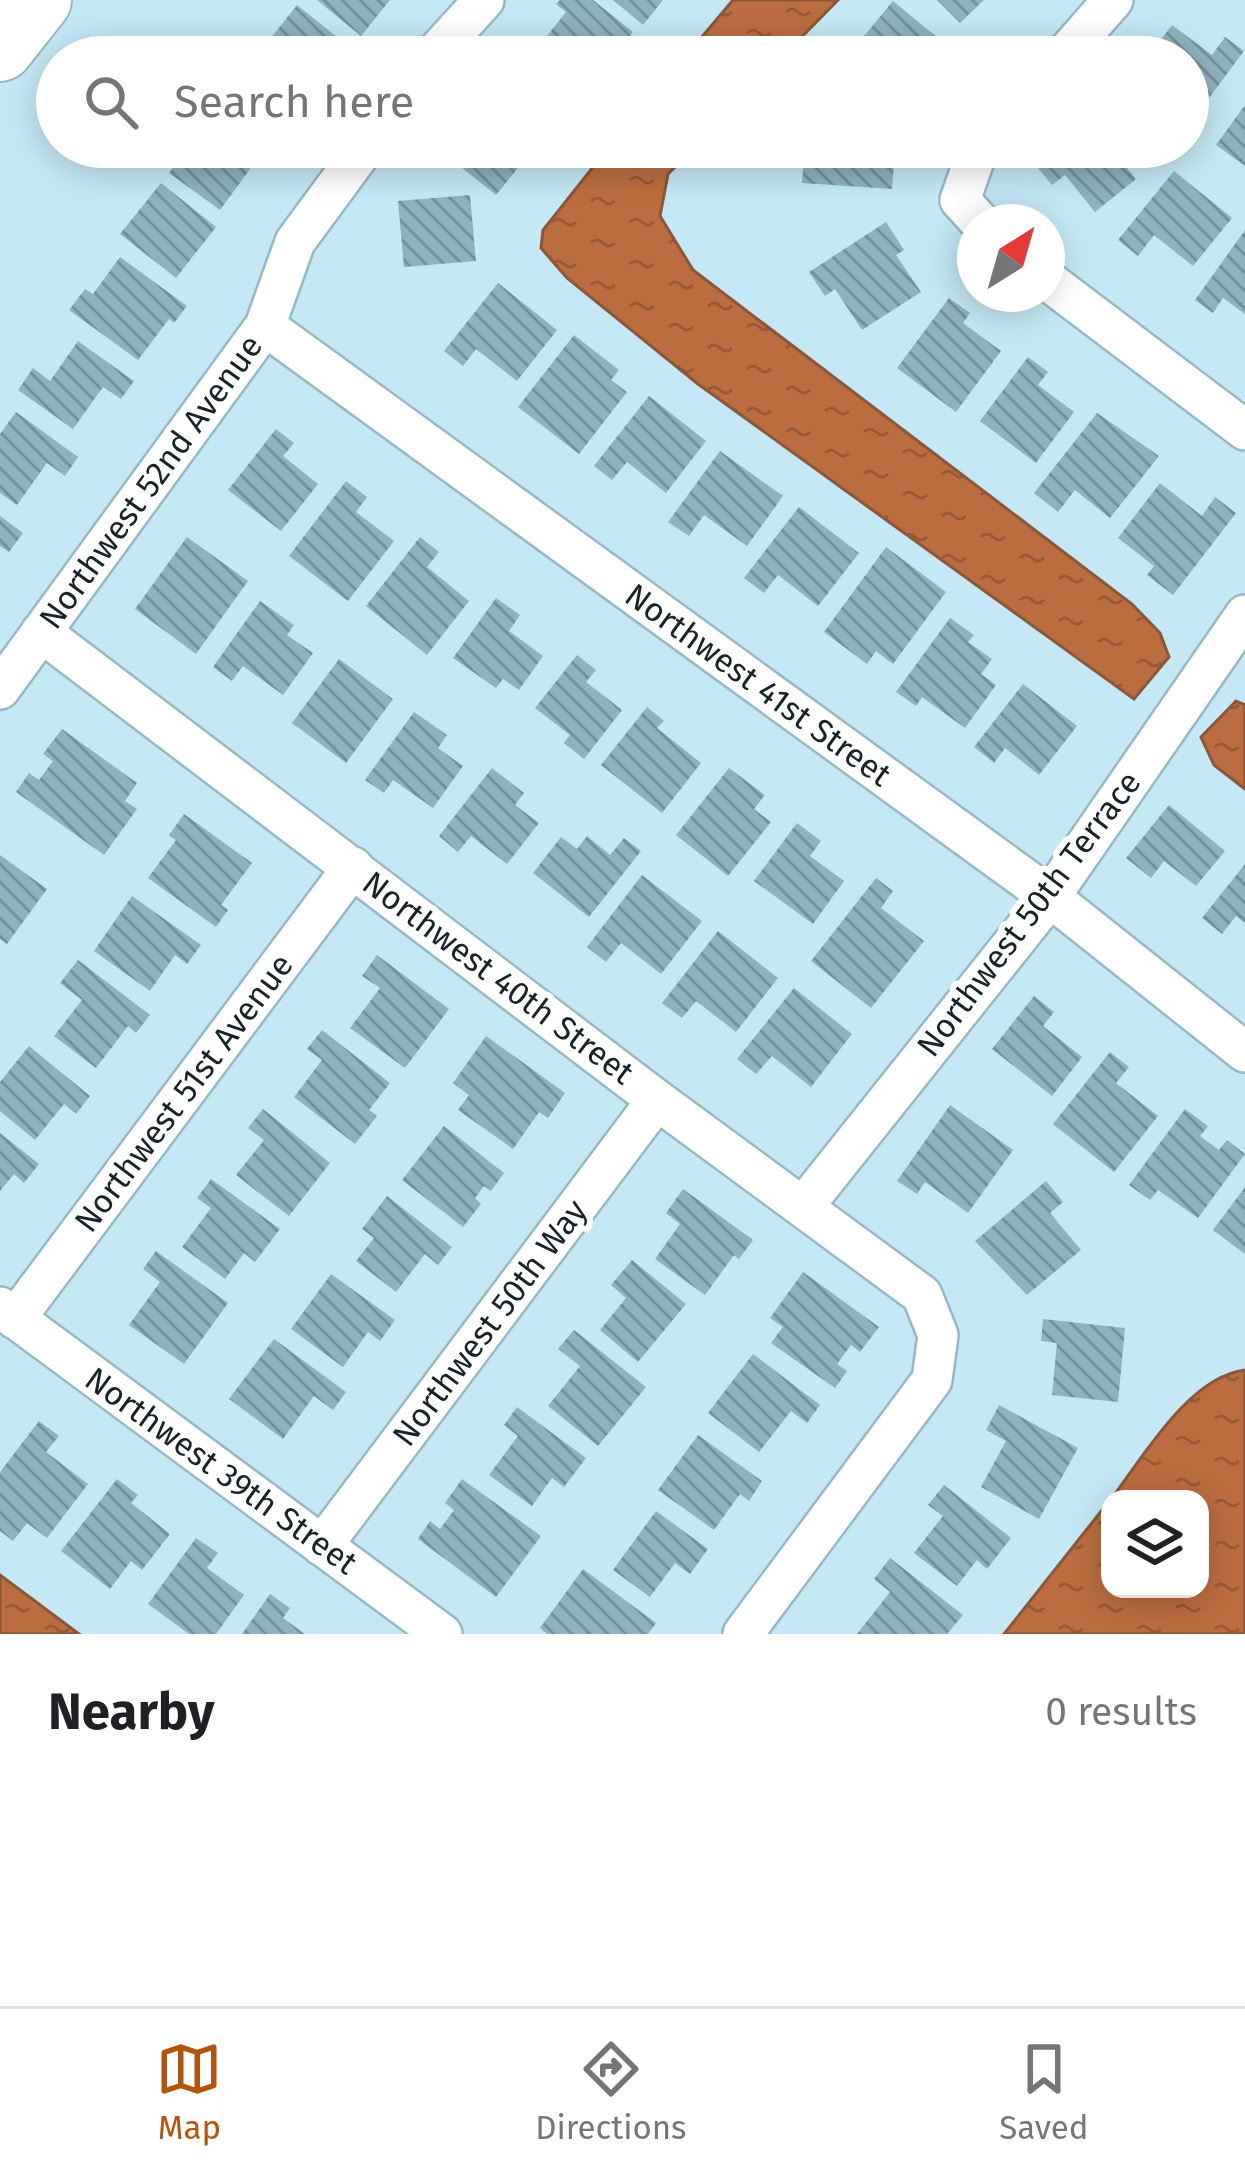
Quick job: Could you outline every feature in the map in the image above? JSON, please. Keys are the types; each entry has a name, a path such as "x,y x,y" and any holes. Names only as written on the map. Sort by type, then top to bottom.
{"highway":[{"path":"0,48 38,0"}],"street":[{"path":"451,36 484,0"},
{"path":"1082,36 1114,0"},
{"name":"Northwest 52nd Avenue","path":"0,689 265,326 296,242 350,168"},
{"path":"971,204 975,168"},
{"path":"1065,294 1245,430"},
{"name":"Northwest 41st Street","path":"265,326 1050,897 1245,1052"},
{"name":"Northwest 50th Terrace","path":"802,1207 1050,897 1245,615"},
{"name":"Northwest 40th Street","path":"41,632 922,1295 938,1335 932,1380 743,1634"},
{"name":"Northwest 51st Avenue","path":"8,1313 352,867"},
{"name":"Northwest 50th Way","path":"322,1546 657,1100"},
{"name":"Northwest 39th Street","path":"8,1313 442,1634"}],"water":[{"path":"733,0 838,0 803,36 703,36"},
{"path":"592,168 674,168 668,174 660,216 693,270 1132,604 1160,633 1169,657 1134,699 698,384 567,278 541,248 543,230"},
{"path":"1236,701 1245,705 1245,789 1214,765 1201,737"},
{"path":"1245,1370 1245,1634 1004,1634 1101,1511 1101,1598 1209,1598 1209,1490 1118,1490 1169,1421 1205,1387"},
{"path":"0,1575 79,1634 0,1634"}],"building":[{"path":"317,0 390,0 361,36"},
{"path":"593,0 633,32 630,36 547,36 566,12 556,4"},
{"path":"613,0 663,0 643,25"},
{"path":"937,0 984,0 960,23"},
{"path":"893,1 935,36 864,36"},
{"path":"297,5 336,36 272,36"},
{"path":"1172,25 1187,36 1164,36"},
{"path":"1225,37 1244,51 1209,98 1209,53 1212,55"},
{"path":"1245,105 1245,166 1216,145"},
{"path":"173,168 251,168 220,210 169,173"},
{"path":"462,168 518,168 496,195"},
{"path":"803,168 894,168 892,189 802,183"},
{"path":"1038,168 1127,168 1136,179 1095,212 1065,175 1052,185"},
{"path":"1174,171 1232,218 1193,266 1154,235 1138,256 1118,240"},
{"path":"161,183 216,227 176,278 120,234"},
{"path":"470,195 476,261 404,267 398,201"},
{"path":"886,222 904,250 896,255 921,292 862,330 835,289 825,296 809,272"},
{"path":"1245,230 1245,314 1223,298 1213,313 1195,300"},
{"path":"120,257 187,306 174,323 169,319 138,360 69,310 85,289 93,294"},
{"path":"498,283 557,330 517,381 476,349 463,366 444,351"},
{"path":"949,298 957,304 957,312 970,313 963,323 1001,351 956,412 897,368"},
{"path":"574,335 619,370 611,380 627,392 579,454 518,407"},
{"path":"78,341 134,381 121,399 103,387 73,429 18,390 33,368 50,381"},
{"path":"1028,357 1048,372 1038,385 1074,412 1036,463 980,421"},
{"path":"649,396 706,441 666,493 627,462 612,480 594,466"},
{"path":"16,412 78,457 65,476 47,463 17,505 0,493 0,434"},
{"path":"1097,413 1159,456 1110,518 1075,490 1058,512 1034,493"},
{"path":"276,429 294,443 283,456 318,484 281,531 228,490"},
{"path":"720,451 783,496 747,546 704,515 689,536 668,522"},
{"path":"346,481 367,497 356,512 394,541 348,601 289,556"},
{"path":"1160,483 1202,516 1215,497 1236,513 1173,595 1147,575 1154,566 1118,538"},
{"path":"799,507 859,553 818,606 778,575 764,593 744,578"},
{"path":"0,516 23,533 9,552 0,546"},
{"path":"187,537 248,581 196,654 135,609"},
{"path":"420,537 439,552 427,567 469,601 427,655 366,606"},
{"path":"886,547 946,592 893,664 876,651 867,664 824,632"},
{"path":"496,598 520,615 509,631 543,656 519,690 503,679 496,688 453,658"},
{"path":"260,601 294,625 287,635 313,653 283,695 243,666 232,681 213,667"},
{"path":"950,618 974,635 968,642 992,659 981,674 996,685 965,728 922,697 916,706 896,692"},
{"path":"577,655 596,670 586,682 622,710 584,759 564,743 570,735 535,708"},
{"path":"339,659 393,699 346,763 292,723"},
{"path":"1023,684 1077,726 1039,775 1005,748 994,763 974,747"},
{"path":"647,707 664,721 657,728 701,763 662,813 601,765"},
{"path":"414,712 447,735 438,748 463,766 433,808 393,780 384,793 365,780"},
{"path":"62,729 137,783 125,801 137,809 104,855 16,792 29,773 39,780 53,761 43,754"},
{"path":"492,768 524,793 515,805 539,823 507,864 471,836 458,852 439,836"},
{"path":"729,768 765,795 754,809 771,822 728,876 676,835"},
{"path":"1169,805 1225,851 1196,886 1164,861 1151,878 1126,858"},
{"path":"184,814 252,863 221,905 228,910 216,927 148,878 176,840 169,835"},
{"path":"797,823 821,841 810,856 844,881 813,924 754,881"},
{"path":"587,836 610,855 624,838 641,851 589,917 533,873 561,837 577,849"},
{"path":"0,855 47,889 7,944 0,939"},
{"path":"1245,864 1245,923 1236,916 1222,934 1202,918"},
{"path":"642,875 702,921 661,974 621,943 606,962 587,947"},
{"path":"876,878 893,891 881,908 924,941 871,1008 811,961"},
{"path":"132,896 201,945 187,964 175,955 150,991 94,951"},
{"path":"718,931 778,978 736,1032 696,1001 682,1018 662,1003"},
{"path":"377,955 449,1009 405,1068 350,1028 380,988 362,976"},
{"path":"78,960 150,1015 136,1033 128,1026 96,1068 54,1036 82,1000 60,983"},
{"path":"794,988 852,1034 811,1087 772,1056 756,1074 737,1059"},
{"path":"1034,996 1054,1012 1043,1026 1082,1057 1052,1096 992,1049"},
{"path":"322,1030 390,1083 369,1110 377,1116 355,1144 294,1097 322,1060 307,1049"},
{"path":"486,1036 565,1093 548,1118 539,1112 513,1149 458,1110 469,1095 453,1083"},
{"path":"29,1046 90,1096 76,1114 64,1104 35,1140 0,1111 0,1082"},
{"path":"1110,1052 1129,1067 1116,1083 1158,1116 1114,1172 1053,1124"},
{"path":"950,1105 1013,1150 968,1213 925,1182 917,1194 897,1181"},
{"path":"263,1109 330,1163 289,1216 236,1175 264,1140 248,1128"},
{"path":"1185,1109 1208,1126 1200,1136 1219,1150 1227,1140 1245,1154 1198,1218 1158,1190 1150,1200 1129,1185"},
{"path":"444,1126 504,1173 491,1191 484,1186 475,1198 481,1204 463,1227 402,1180"},
{"path":"0,1133 39,1164 24,1183 14,1174 0,1191"},
{"path":"211,1179 280,1229 255,1262 244,1253 225,1279 182,1247 211,1208 197,1198"},
{"path":"1046,1181 1063,1202 1050,1213 1081,1250 1027,1295 975,1241"},
{"path":"1245,1187 1245,1254 1213,1230"},
{"path":"683,1189 753,1240 739,1259 734,1255 705,1295 655,1259 680,1224 666,1213"},
{"path":"387,1196 452,1247 438,1265 425,1254 396,1292 356,1261 374,1238 362,1229"},
{"path":"156,1251 228,1303 184,1364 129,1325 160,1282 143,1269"},
{"path":"632,1260 686,1304 638,1362 600,1330 626,1298 611,1285"},
{"path":"803,1272 879,1327 860,1352 851,1345 837,1364 847,1371 835,1388 771,1343 783,1327 770,1318"},
{"path":"331,1274 395,1320 380,1341 368,1332 343,1367 291,1329"},
{"path":"1043,1319 1125,1328 1118,1402 1052,1395 1057,1343 1041,1341"},
{"path":"574,1330 646,1387 598,1446 548,1406 580,1366 558,1349"},
{"path":"274,1339 346,1392 333,1410 314,1396 283,1439 229,1399"},
{"path":"753,1354 820,1405 807,1423 791,1411 759,1452 708,1413"},
{"path":"999,1405 1078,1448 1039,1519 981,1487 1006,1441 986,1430"},
{"path":"517,1407 586,1458 564,1487 552,1478 532,1506 489,1475 518,1436 504,1425"},
{"path":"39,1421 59,1436 46,1452 88,1484 47,1538 27,1523 13,1541 0,1531 0,1472"},
{"path":"698,1435 762,1481 749,1501 740,1494 714,1530 658,1490"},
{"path":"117,1479 138,1495 131,1503 170,1534 142,1570 131,1561 110,1589 61,1551"},
{"path":"462,1479 541,1536 496,1597 418,1539 430,1521 440,1529 454,1510 445,1503"},
{"path":"944,1485 1011,1538 987,1569 977,1560 957,1586 914,1553 943,1516 928,1505"},
{"path":"656,1511 708,1549 690,1574 675,1563 650,1597 613,1570"},
{"path":"196,1538 218,1553 207,1568 244,1595 216,1634 189,1634 148,1604"},
{"path":"890,1558 963,1615 947,1634 857,1634 890,1592 874,1579"},
{"path":"583,1569 656,1623 648,1634 547,1634 540,1628"},
{"path":"270,1594 290,1608 283,1618 305,1634 242,1634"}]}
